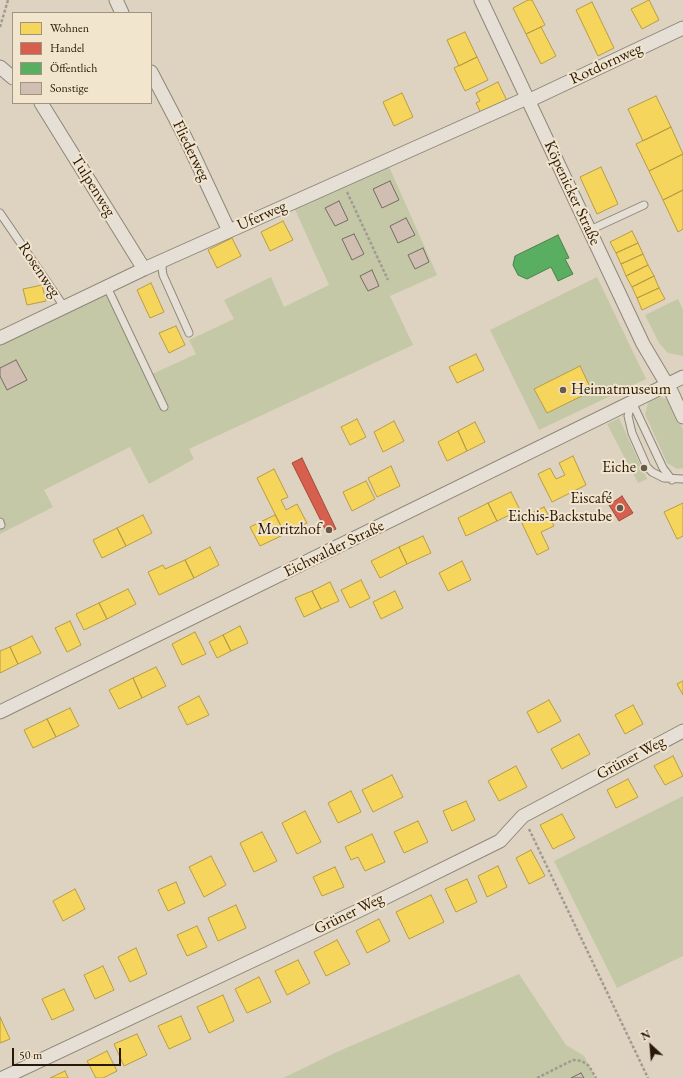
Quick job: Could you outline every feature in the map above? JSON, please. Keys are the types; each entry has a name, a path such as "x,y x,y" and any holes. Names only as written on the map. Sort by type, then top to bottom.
{"street":[{"path":"116,0 122,12"},
{"name":"Köpenicker Straße","path":"481,0 643,344 667,385 683,417"},
{"name":"Rotdornweg","path":"528,99 683,28"},
{"path":"0,67 12,77"},
{"name":"Fliederweg","path":"152,74 186,139 229,231"},
{"name":"Uferweg","path":"0,338 144,269 528,99"},
{"name":"Tulpenweg","path":"42,104 144,269"},
{"name":"Eichwalder Straße","path":"0,712 683,378"},
{"name":"Grüner Weg","path":"3,1078 355,912 500,841 523,816 683,731"}],"lane":[{"path":"590,230 644,205"},
{"name":"Rosenweg","path":"0,213 65,308"},
{"path":"164,260 162,271 189,334"},
{"path":"107,287 164,407"},
{"path":"632,402 628,416 632,433 647,467 657,476 672,480 683,479"},
{"path":"632,402 663,468 672,480"}],"path":[{"path":"0,27 8,0"},
{"path":"342,181 388,280"},
{"path":"523,816 648,1078"},
{"path":"537,1078 573,1060 582,1060 589,1066 596,1078"}],"green space":[{"path":"387,162 437,275 390,296 413,345 189,449 194,459 149,484 130,447 44,490 53,507 0,534 0,344 109,291 150,375 196,354 189,340 234,319 224,300 271,277 284,307 329,285 293,205"},
{"path":"597,277 646,379 539,430 490,330"},
{"path":"678,299 683,310 683,356 668,353 659,343 645,315"},
{"path":"660,397 667,399 672,404 683,430 683,468 677,469 667,463 645,414 648,403 653,399"},
{"path":"619,418 647,479 638,483 607,424"},
{"path":"683,796 683,956 617,988 554,861"},
{"path":"519,974 566,1045 584,1056 595,1078 283,1078 339,1051"}],"building: Wohnen":[{"path":"528,0 532,0 545,25 526,34 513,8"},
{"path":"649,0 659,20 642,29 631,9"},
{"path":"592,2 614,48 598,56 576,10"},
{"path":"541,27 556,56 541,64 526,34"},
{"path":"465,32 477,57 459,66 447,40"},
{"path":"477,57 488,80 465,91 454,68"},
{"path":"498,82 507,101 481,113 476,103 480,101 476,93"},
{"path":"402,93 413,117 394,126 383,102"},
{"path":"656,96 671,127 643,141 628,109"},
{"path":"671,127 683,154 649,171 636,144"},
{"path":"683,154 683,190 663,200 649,171"},
{"path":"601,167 618,204 597,214 580,177"},
{"path":"683,190 683,229 678,232 663,200"},
{"path":"283,221 293,240 270,251 261,232"},
{"path":"632,231 638,243 616,253 610,242"},
{"path":"232,238 241,256 217,268 208,250"},
{"path":"638,243 643,254 621,264 616,253"},
{"path":"643,254 648,265 626,276 621,264"},
{"path":"648,265 654,276 632,287 626,276"},
{"path":"654,276 659,288 637,298 632,287"},
{"path":"151,283 164,312 150,318 137,290"},
{"path":"42,285 46,301 27,305 23,289"},
{"path":"659,288 665,299 642,310 637,298"},
{"path":"176,326 185,345 169,353 159,333"},
{"path":"476,354 484,370 457,383 449,367"},
{"name":"Heimatmuseum","path":"580,366 592,391 547,413 534,389"},
{"path":"357,419 366,437 350,445 341,427"},
{"path":"394,421 404,441 383,452 374,432"},
{"path":"475,422 485,442 467,451 458,431"},
{"path":"458,431 467,451 447,461 438,442"},
{"path":"573,456 586,485 552,502 538,474 550,468 556,479 565,475 559,463"},
{"path":"391,466 400,486 377,497 368,478"},
{"path":"274,469 288,497 281,500 286,510 297,504 307,523 285,534 257,478"},
{"path":"366,481 375,499 352,511 343,492"},
{"path":"511,492 520,510 497,521 488,503"},
{"path":"488,503 497,521 466,536 458,518"},
{"path":"683,503 683,536 677,539 664,512"},
{"path":"544,507 554,526 541,532 549,549 537,555 520,519"},
{"path":"143,515 152,533 126,546 117,528"},
{"path":"275,515 285,534 260,546 250,527"},
{"path":"117,528 126,546 102,558 93,540"},
{"path":"423,536 431,553 407,564 399,547"},
{"path":"210,547 219,565 194,578 185,560"},
{"path":"399,547 407,564 380,578 371,561"},
{"path":"185,560 194,578 159,595 148,572 163,565 165,569"},
{"path":"462,561 471,580 448,591 439,573"},
{"path":"361,580 370,598 350,608 341,590"},
{"path":"330,582 339,601 321,609 312,591"},
{"path":"128,589 136,604 107,619 99,603"},
{"path":"312,591 321,609 304,617 295,598"},
{"path":"395,591 403,608 381,619 373,602"},
{"path":"99,603 107,619 84,630 76,614"},
{"path":"70,621 81,645 67,652 55,628"},
{"path":"240,626 248,643 231,651 223,635"},
{"path":"195,632 206,654 182,665 172,644"},
{"path":"223,635 231,651 217,658 209,642"},
{"path":"32,636 41,653 18,664 10,647"},
{"path":"10,647 18,664 0,673 0,651"},
{"path":"156,667 166,686 142,698 133,678"},
{"path":"133,678 142,698 119,709 109,690"},
{"path":"683,681 683,695 677,684"},
{"path":"199,696 209,715 187,725 178,707"},
{"path":"549,700 561,721 538,733 527,712"},
{"path":"633,705 643,724 625,734 615,715"},
{"path":"70,708 79,726 56,737 47,719"},
{"path":"47,719 56,737 33,748 24,730"},
{"path":"579,734 590,754 562,769 551,749"},
{"path":"673,756 683,776 665,785 654,766"},
{"path":"516,766 527,787 499,801 488,781"},
{"path":"392,775 403,797 373,812 362,790"},
{"path":"628,779 638,797 616,808 607,790"},
{"path":"351,791 361,812 338,823 328,803"},
{"path":"466,801 475,820 452,831 443,811"},
{"path":"305,811 321,842 297,854 282,823"},
{"path":"562,814 575,838 553,849 540,825"},
{"path":"418,821 428,842 404,853 394,832"},
{"path":"262,832 277,861 254,872 240,843"},
{"path":"372,834 385,862 365,871 358,857 351,860 345,847"},
{"path":"531,850 545,876 529,884 516,858"},
{"path":"211,856 226,885 204,897 189,867"},
{"path":"498,866 507,887 487,897 478,876"},
{"path":"335,867 344,887 322,896 313,877"},
{"path":"467,879 477,902 456,912 445,889"},
{"path":"176,882 185,903 168,911 158,890"},
{"path":"75,889 85,909 63,921 53,901"},
{"path":"431,895 444,922 409,939 396,912"},
{"path":"236,905 246,928 218,941 208,918"},
{"path":"379,919 390,941 367,953 356,931"},
{"path":"197,926 207,947 187,956 177,935"},
{"path":"337,940 350,964 326,976 314,952"},
{"path":"136,948 147,974 130,982 118,957"},
{"path":"298,960 310,983 287,995 275,971"},
{"path":"103,966 114,990 95,999 84,975"},
{"path":"259,977 271,1002 247,1013 235,989"},
{"path":"64,989 74,1010 52,1020 42,999"},
{"path":"223,995 234,1021 209,1033 197,1007"},
{"path":"181,1016 191,1039 169,1049 158,1026"},
{"path":"0,1017 10,1039 0,1043"},
{"path":"137,1034 147,1055 124,1066 114,1044"},
{"path":"107,1051 117,1071 103,1078 96,1078 87,1061"},
{"path":"65,1071 68,1078 50,1078"}],"building: Handel":[{"path":"302,458 336,529 327,533 292,463"},
{"path":"622,496 633,513 619,521 609,505"}],"building: Öffentlich":[{"path":"558,235 569,258 565,259 573,274 558,281 551,267 527,279 518,275 513,265 515,256"}],"building: Sonstige":[{"path":"390,181 399,200 382,208 373,189"},
{"path":"339,201 348,220 335,226 325,208"},
{"path":"406,218 415,235 398,243 390,226"},
{"path":"354,234 364,254 352,260 342,239"},
{"path":"423,248 429,262 415,269 408,255"},
{"path":"372,270 379,286 368,291 360,276"},
{"path":"16,360 27,380 7,390 0,376 0,368"},
{"path":"581,1073 584,1078 571,1078"}],"place":[{"name":"Heimatmuseum","path":"563,390"},
{"name":"Eiche","path":"644,468"},
{"name":"Eiscafé Eichis-Backstube","path":"620,508"},
{"name":"Moritzhof","path":"329,530"}]}
